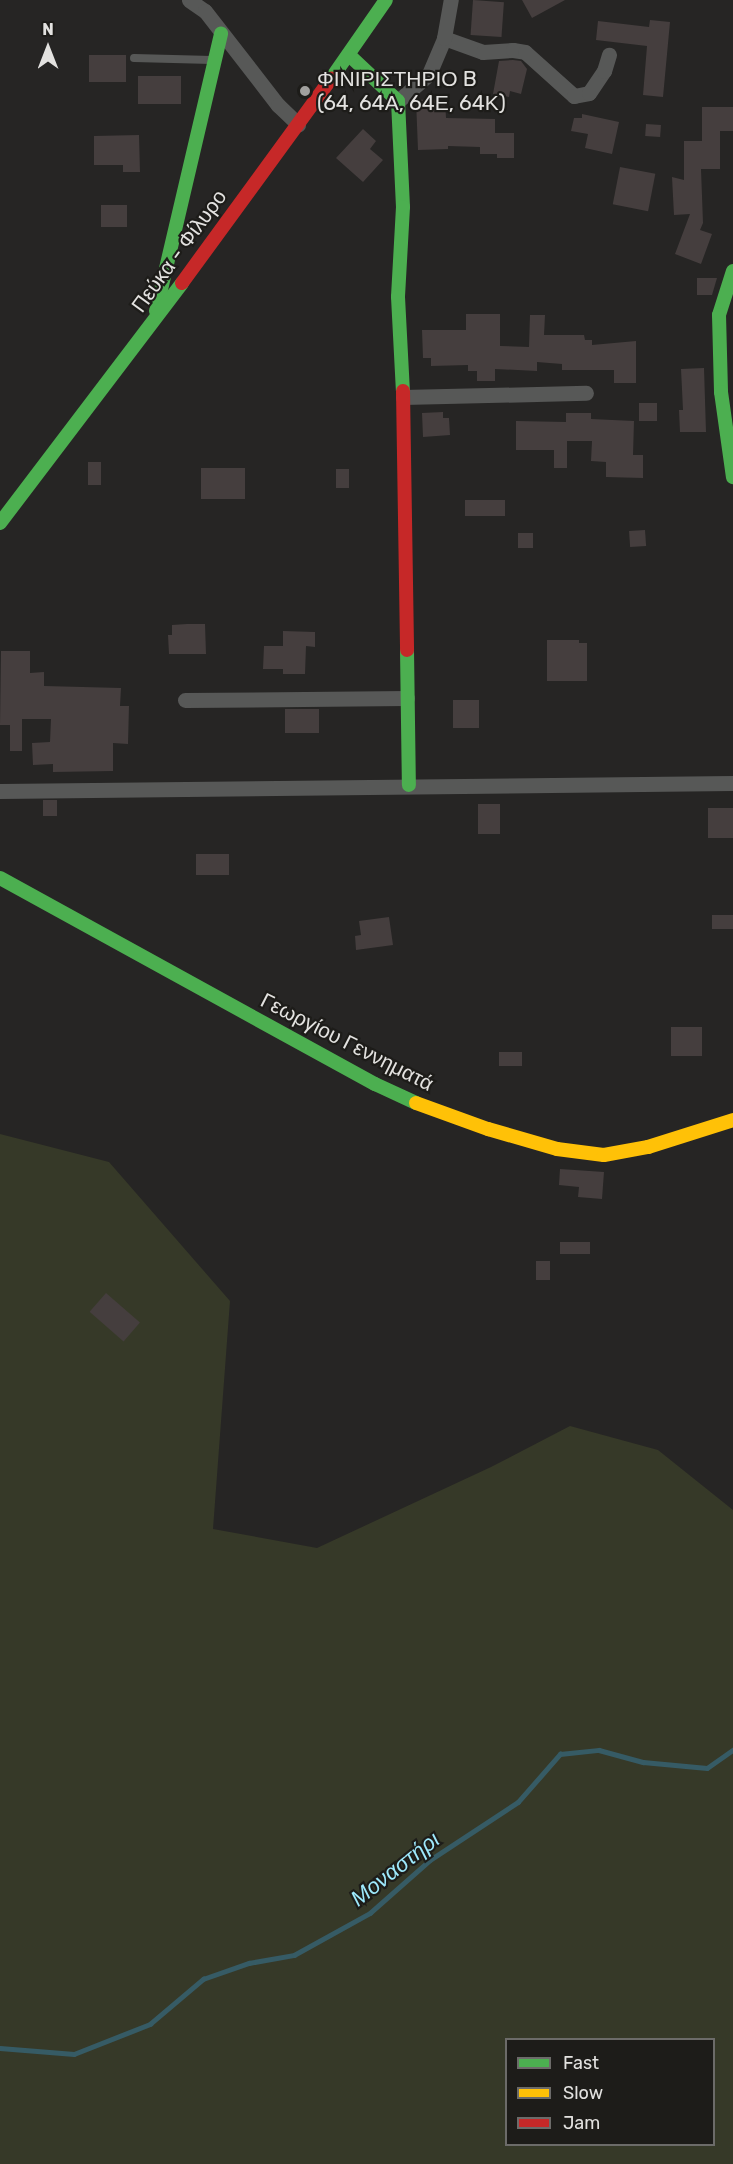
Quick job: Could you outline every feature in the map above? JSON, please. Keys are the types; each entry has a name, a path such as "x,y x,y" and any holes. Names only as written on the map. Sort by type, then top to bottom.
{"street":[{"path":"189,0 205,11 278,105 298,124"},
{"name":"Πεύκα - Φίλυρο","path":"0,523 154,320 349,55 386,0"},
{"path":"398,101 429,74 444,38 451,0"},
{"path":"154,320 212,60 221,34"},
{"path":"444,38 483,52 513,50 525,52 573,96 589,93 604,71 609,55"},
{"path":"349,55 398,101 403,207 398,297 403,397 409,785"},
{"path":"733,271 719,315 721,392 733,477"},
{"path":"403,397 586,393"},
{"path":"184,700 407,698"},
{"path":"0,791 733,783"},
{"name":"Γεωργίου Γεννηματά","path":"0,879 375,1084 413,1102 488,1128 557,1149 604,1155 648,1147 733,1120"}],"lane":[{"path":"134,58 212,60"}],"green space":[{"path":"0,1134 109,1162 230,1301 213,1529 317,1548 491,1467 570,1426 658,1450 733,1510 733,2164 0,2164"}],"building":[{"path":"473,0 504,2 501,37 471,35"},
{"path":"522,0 565,0 532,18"},
{"path":"650,20 670,22 663,97 643,95 647,46 596,40 598,21 649,27"},
{"path":"89,55 126,55 126,82 89,82"},
{"path":"499,61 521,61 527,69 521,94 510,91 509,97 493,94"},
{"path":"138,76 181,76 181,104 138,104"},
{"path":"445,99 446,118 495,119 495,133 514,133 514,158 497,158 497,154 480,154 480,147 448,146 448,149 418,150 416,100"},
{"path":"702,107 733,107 733,131 720,131 720,169 701,169 703,223 700,230 712,234 701,264 675,254 690,214 674,215 672,177 684,180 684,141 702,141"},
{"path":"582,114 619,122 612,154 585,148 588,134 571,131 574,118 582,118"},
{"path":"646,124 661,125 660,137 645,136"},
{"path":"363,129 376,141 370,149 383,160 363,182 336,158"},
{"path":"139,135 140,172 123,172 123,165 94,165 94,136"},
{"path":"620,167 655,174 648,211 613,204"},
{"path":"101,205 127,205 127,227 101,227"},
{"path":"697,278 717,278 712,295 697,295"},
{"path":"466,314 500,314 500,346 529,347 530,315 545,315 544,335 584,335 585,340 592,340 592,345 636,341 636,383 614,383 614,370 562,370 562,364 537,362 537,371 495,369 495,381 477,381 477,371 468,371 468,365 431,366 431,358 423,358 422,330 466,330"},
{"path":"704,368 706,432 680,432 679,410 683,410 681,369"},
{"path":"639,403 657,403 657,421 639,421"},
{"path":"443,412 443,418 449,418 450,435 423,437 422,413"},
{"path":"566,413 591,413 591,419 634,421 633,455 643,455 643,478 606,477 606,462 591,461 592,441 567,441 567,468 554,468 554,450 516,450 516,421 566,422"},
{"path":"88,462 101,462 101,485 88,485"},
{"path":"201,468 245,468 245,499 201,499"},
{"path":"336,469 349,469 349,488 336,488"},
{"path":"465,500 505,500 505,516 465,516"},
{"path":"645,530 646,546 630,547 629,531"},
{"path":"518,533 533,533 533,548 518,548"},
{"path":"205,624 206,654 169,654 168,635 172,635 172,625"},
{"path":"283,631 315,632 315,647 306,646 305,674 283,674 283,669 263,669 264,646 283,646"},
{"path":"547,640 579,640 579,643 587,643 587,681 547,681"},
{"path":"1,651 30,651 30,673 44,672 44,686 121,688 120,706 129,706 128,744 113,743 113,771 53,772 53,764 33,765 32,743 50,742 51,719 22,719 22,751 10,751 10,725 0,725"},
{"path":"453,700 479,700 479,728 453,728"},
{"path":"285,709 319,709 319,733 285,733"},
{"path":"43,800 57,800 57,816 43,816"},
{"path":"478,804 500,804 500,834 478,834"},
{"path":"708,808 733,808 733,838 708,838"},
{"path":"196,854 229,854 229,875 196,875"},
{"path":"712,915 733,915 733,929 712,929"},
{"path":"389,917 393,945 356,950 355,936 361,935 359,921"},
{"path":"671,1027 702,1027 702,1056 671,1056"},
{"path":"499,1052 522,1052 522,1066 499,1066"},
{"path":"560,1169 604,1172 602,1199 578,1197 579,1187 559,1185"},
{"path":"560,1242 590,1242 590,1254 560,1254"},
{"path":"536,1261 550,1261 550,1280 536,1280"},
{"path":"106,1293 140,1323 124,1341 90,1312"}],"waterway":[{"name":"Μοναστήρι","path":"0,2048 74,2054 150,2024 203,1979 249,1963 294,1955 370,1913 430,1860 518,1802 560,1754 599,1750 643,1762 707,1768 733,1750"}],"traffic: fast":[{"path":"331,79 386,0"},
{"path":"156,311 221,34"},
{"path":"349,55 398,101 403,207 398,297 403,391"},
{"path":"733,271 719,315 721,392 733,477"},
{"path":"0,523 182,283"},
{"path":"407,650 409,785"},
{"path":"0,878 375,1084 416,1103"}],"traffic: slow":[{"path":"416,1103 488,1129 557,1149 604,1155 648,1147 733,1120"}],"traffic: jam":[{"path":"182,283 331,79"},
{"path":"403,391 407,650"}],"place":[{"name":"ΦΙΝΙΡΙΣΤΗΡΙΟ B (64, 64Α, 64Ε, 64Κ)","path":"305,91"}]}
